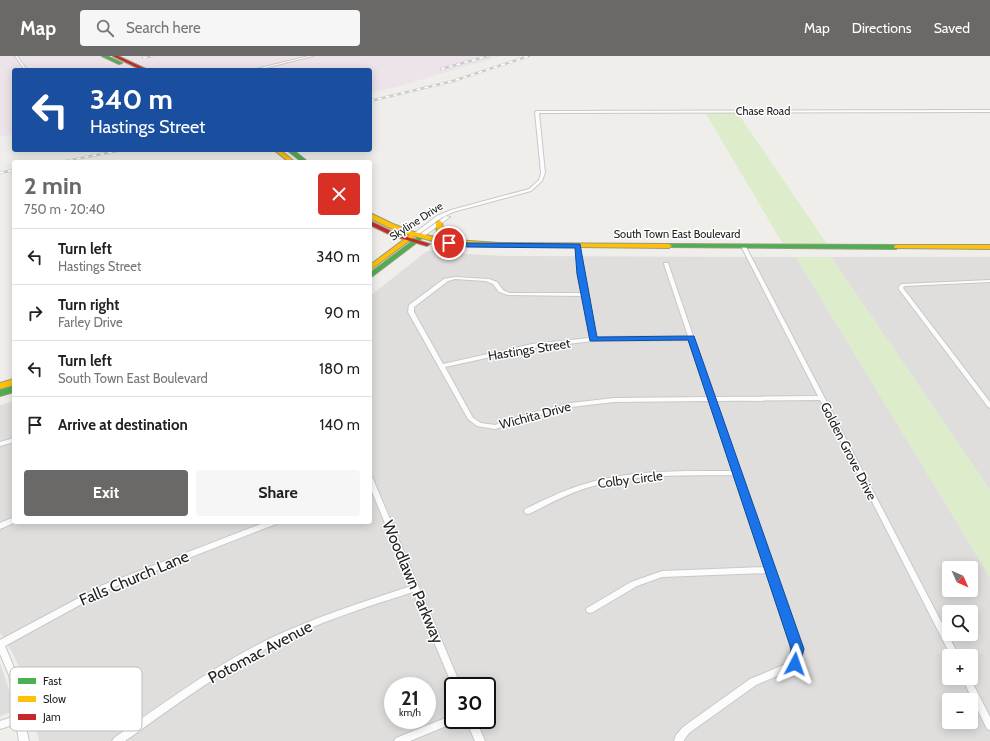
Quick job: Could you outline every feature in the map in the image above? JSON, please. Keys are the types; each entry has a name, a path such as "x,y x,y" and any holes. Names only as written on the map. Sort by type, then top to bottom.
{"main road":[{"path":"104,56 140,68"},
{"path":"115,56 133,68"},
{"path":"280,152 290,160"},
{"path":"292,152 302,160"},
{"name":"South Town East Boulevard","path":"372,216 414,238 461,244 578,248 990,252"},
{"path":"440,222 439,231 444,238 461,244"},
{"name":"South Town East Boulevard","path":"372,224 445,247 482,251 578,248"},
{"name":"Skyline Drive","path":"372,267 414,238"},
{"name":"Skyline Drive","path":"372,274 414,238"},
{"name":"South Town East Boulevard","path":"744,249 990,247"},
{"path":"0,386 12,383"},
{"path":"0,393 12,390"}],"street":[{"path":"16,56 25,68"},
{"path":"261,68 312,56"},
{"name":"Chase Road","path":"537,112 990,110"},
{"name":"Skyline Drive","path":"414,238 449,216 530,190 541,180 543,173 537,112"},
{"name":"Skyline Drive","path":"414,238 439,217 452,211 480,205"},
{"path":"578,248 593,339"},
{"name":"Golden Grove Drive","path":"744,249 951,649"},
{"path":"666,264 797,649 795,664 753,682 686,730 679,738 679,741"},
{"name":"Wichita Drive","path":"585,295 508,294 501,290 495,283 487,280 455,278 446,280 411,306 410,312 471,419 479,425 495,427 533,414 571,405 614,400 821,398"},
{"path":"990,281 965,281 900,286 990,406"},
{"name":"Hastings Street","path":"440,366 532,346 593,339 691,338"},
{"path":"0,444 12,441"},
{"name":"Colby Circle","path":"528,511 566,492 593,483 646,474 738,473"},
{"name":"Woodlawn Parkway","path":"372,486 453,677"},
{"path":"0,526 12,521"},
{"name":"Falls Church Lane","path":"0,644 106,587 268,524"},
{"path":"590,610 634,584 662,574 770,570"},
{"name":"Potomac Avenue","path":"142,724 212,675 270,642 331,615 415,588"},
{"path":"0,644 10,668"},
{"path":"970,685 990,726"},
{"path":"0,725 10,722"},
{"path":"399,741 444,723"},
{"path":"475,729 480,741"},
{"path":"21,731 24,741"},
{"name":"Potomac Avenue","path":"118,741 132,731"}],"shaded area":[{"path":"0,56 502,56 372,93 372,68 12,68 12,134 0,137"},
{"path":"434,250 504,256 796,257 990,577 990,741 39,741 36,731 142,731 142,667 19,667 0,633 0,405 12,402 12,524 372,524 372,294 427,251"},
{"path":"831,257 990,257 990,490"},
{"path":"0,663 10,692 10,712 0,716"}],"green space":[{"path":"737,112 827,244 783,244 706,114"},
{"path":"796,257 831,257 990,490 990,577"}],"railway":[{"path":"143,58 153,56"},
{"path":"441,69 488,56"},
{"path":"372,101 453,81 529,56"},
{"path":"71,160 112,152"},
{"path":"0,173 12,170"}],"traffic: fast":[{"path":"104,56 120,63"},
{"path":"292,152 302,160"},
{"path":"372,274 418,239"},
{"path":"669,246 896,247"},
{"path":"0,393 12,390"}],"traffic: slow":[{"path":"280,152 290,160"},
{"path":"372,216 391,226 412,234 455,242 499,245 669,246"},
{"path":"439,222 442,234 452,241"},
{"path":"372,266 411,237"},
{"path":"896,247 990,247"},
{"path":"0,386 12,383"}],"traffic: jam":[{"path":"115,56 142,68"},
{"path":"372,224 395,235 427,244"}],"route":[{"path":"449,243 494,246 578,246 581,274 593,339 638,337 691,338 797,649 795,664"}]}
